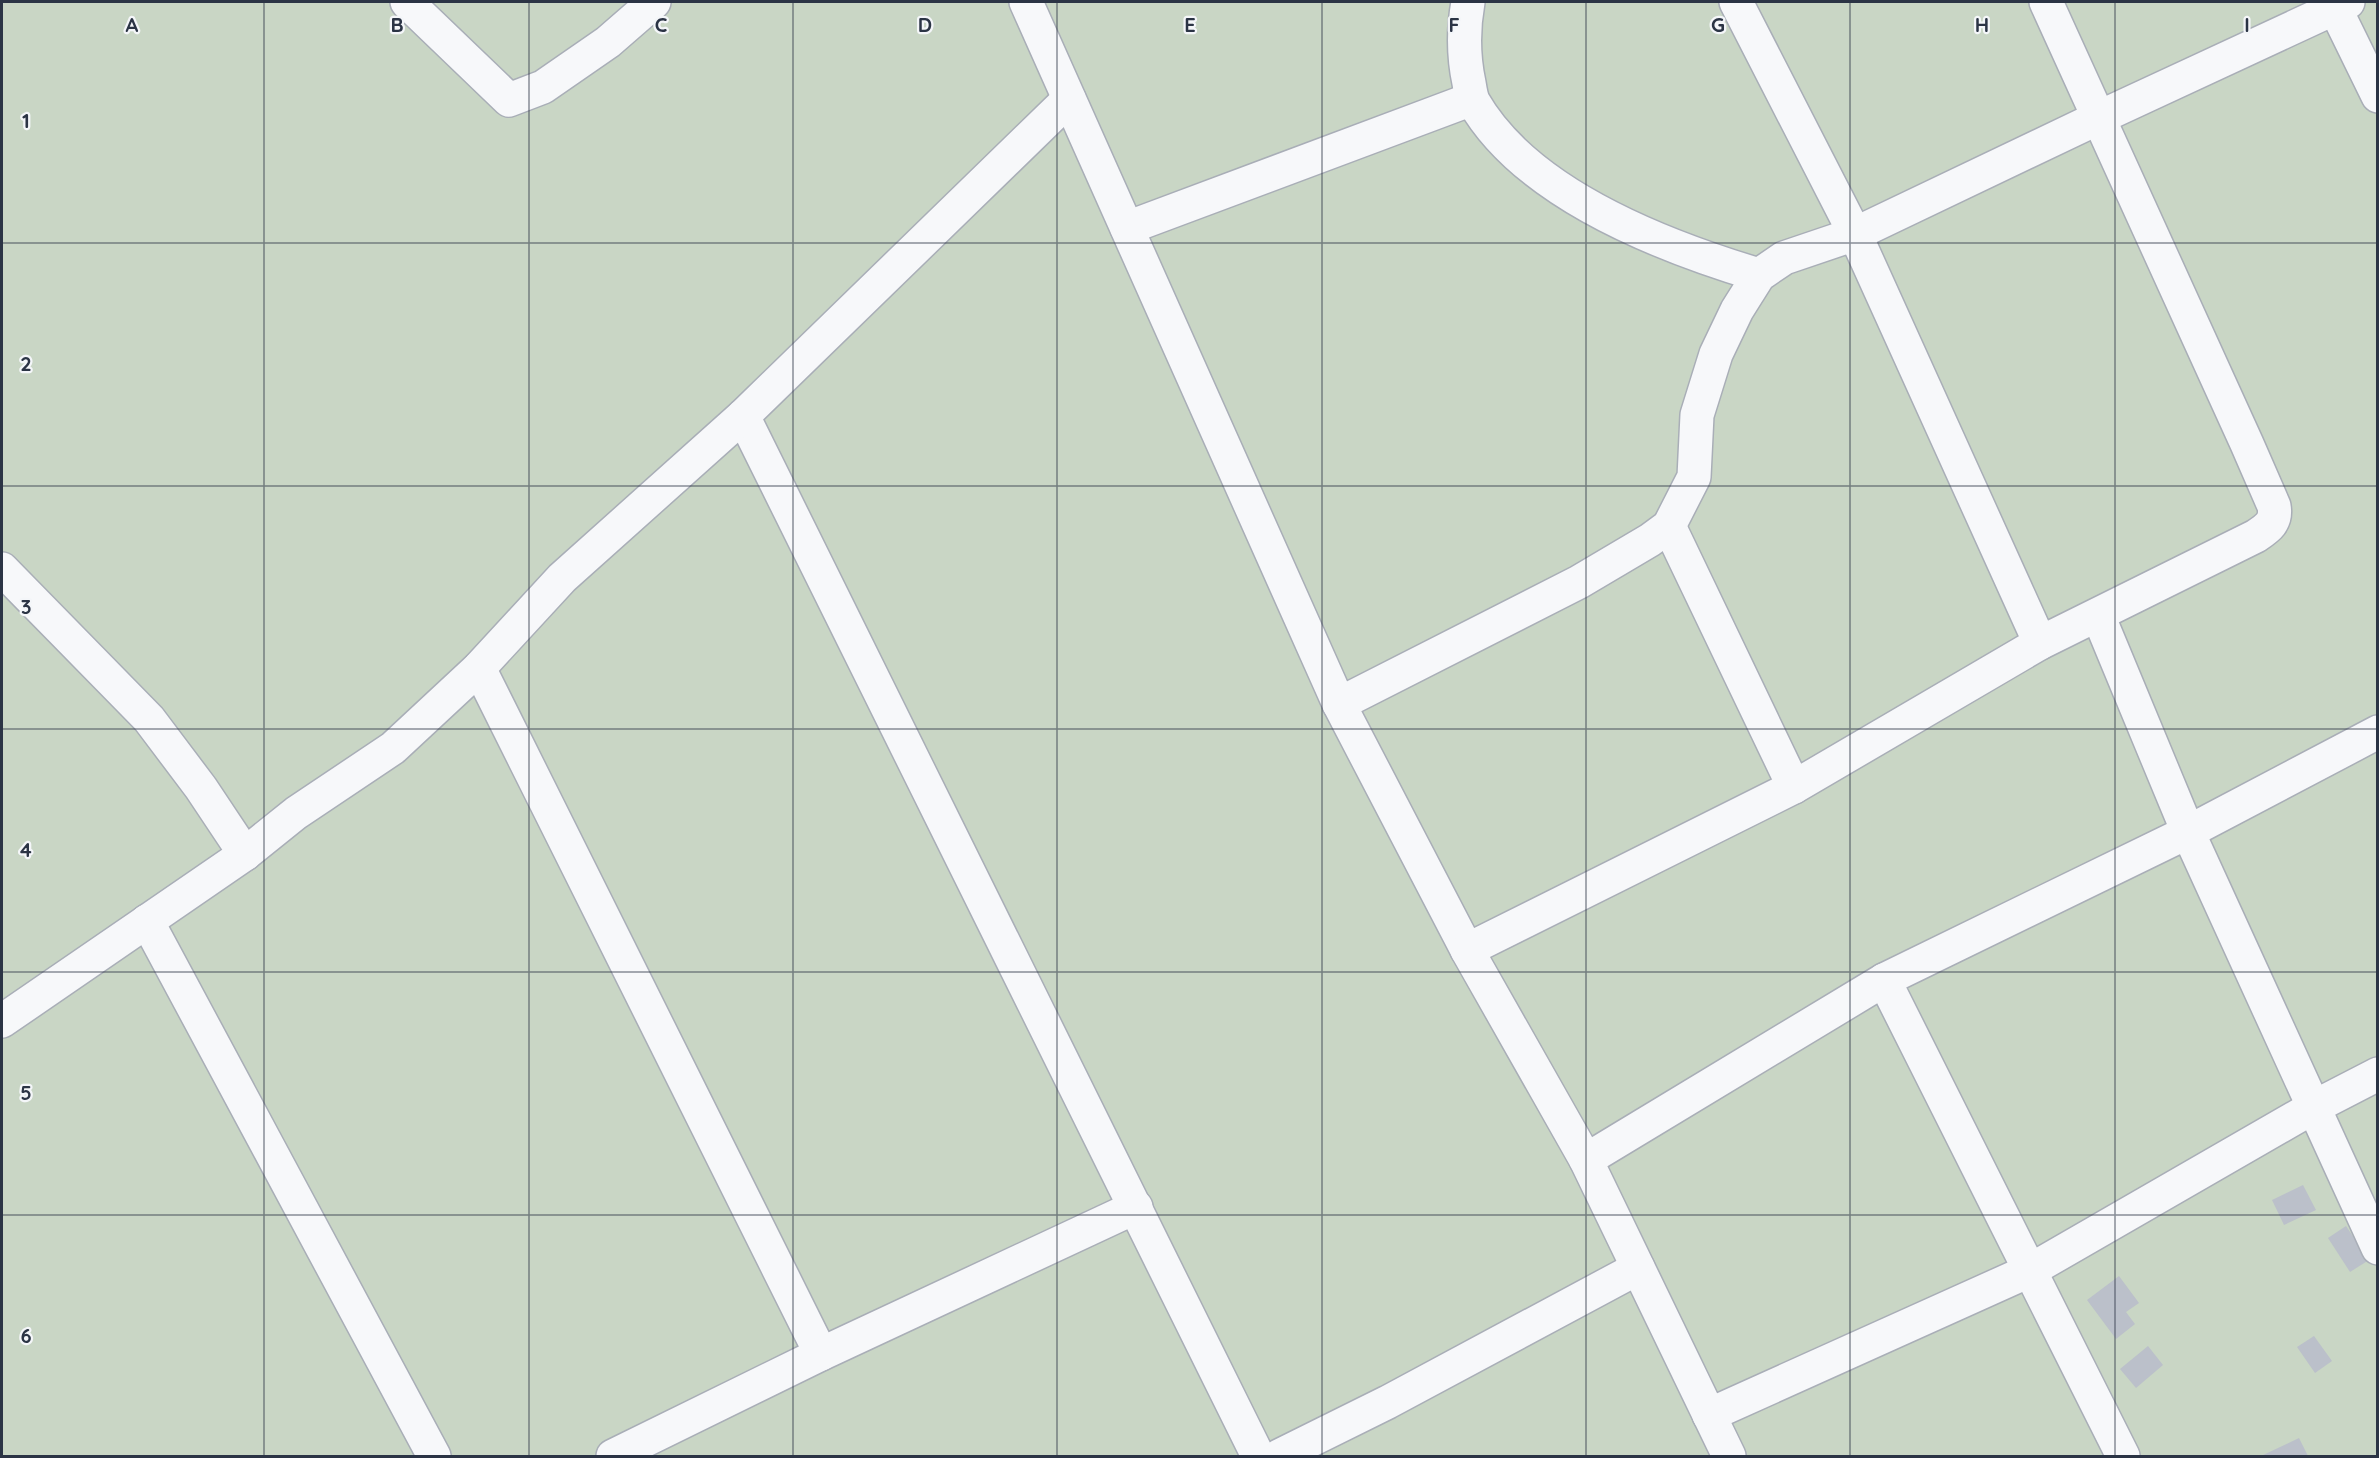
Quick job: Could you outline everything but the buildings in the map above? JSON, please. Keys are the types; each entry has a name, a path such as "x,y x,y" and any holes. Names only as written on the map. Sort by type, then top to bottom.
{"street":[{"path":"407,2 508,100 543,87 608,42 654,2"},
{"path":"1026,2 1339,704 1467,950 1587,1160 1729,1456"},
{"path":"1468,2 1463,31 1465,62 1472,99 1504,142 1533,168 1572,196 1610,217 1691,254 1760,275"},
{"path":"1736,2 1856,234 2040,643"},
{"path":"1467,950 1794,787 2040,643 2256,536 2272,525 2276,515 2274,506 2046,2"},
{"path":"1339,704 1579,582 1650,540 1669,526 1694,477 1697,415 1716,354 1737,310 1760,275 1784,258 1856,234 2338,3 2378,96"},
{"path":"2,1020 245,854 296,813 393,748 479,668 562,578 743,416 1069,99"},
{"path":"1127,228 1472,99"},
{"path":"743,416 1258,1456"},
{"path":"1669,526 1794,787"},
{"path":"2,569 149,719 201,788 245,854"},
{"path":"2098,615 2188,832 2378,1248"},
{"path":"479,668 821,1354"},
{"path":"1587,1160 1884,980 2188,832 2378,732"},
{"path":"147,921 434,1456"},
{"path":"1884,980 2122,1456"},
{"path":"1708,1415 2029,1271 2313,1108 2378,1074"},
{"path":"614,1456 821,1354 1136,1207"},
{"path":"1279,1456 1388,1402 1638,1268"}],"green space":[{"path":"2,2 2377,2 2377,1456 2,1456"}]}
